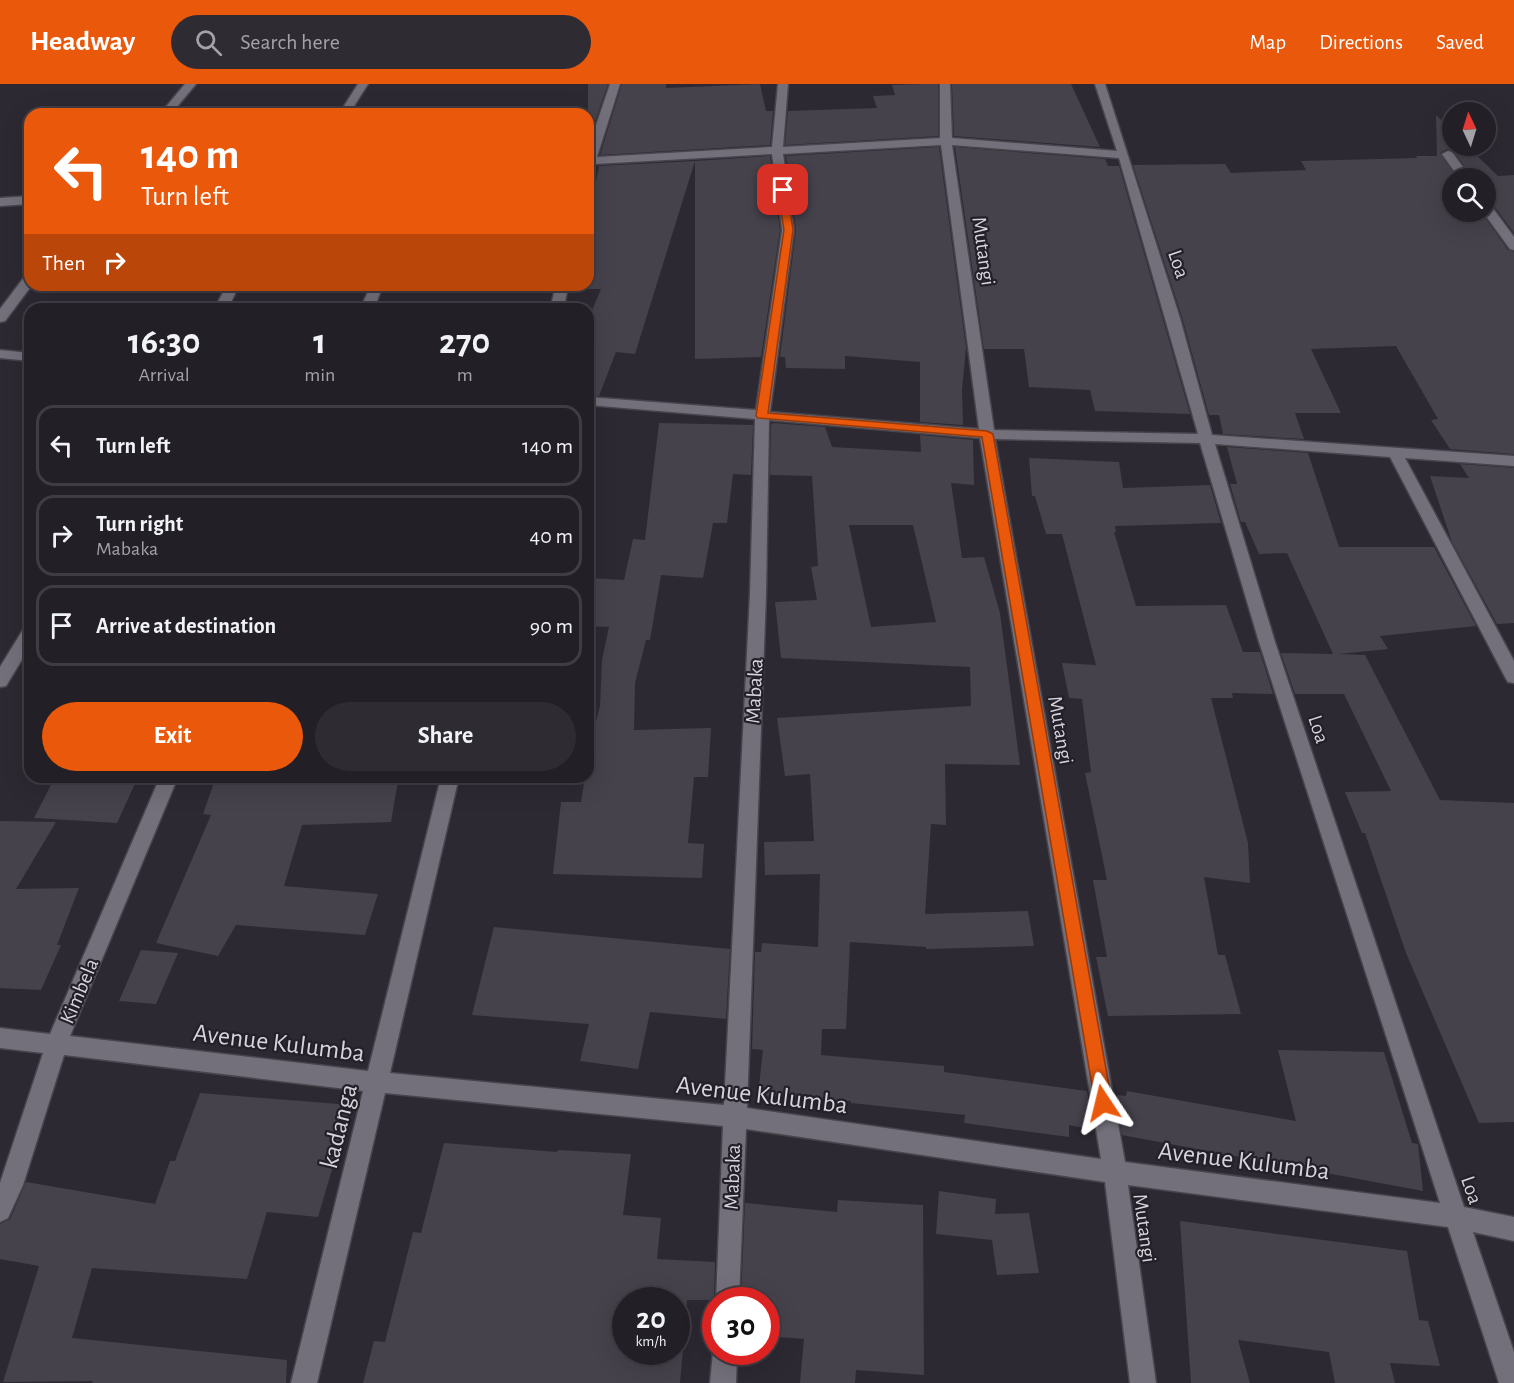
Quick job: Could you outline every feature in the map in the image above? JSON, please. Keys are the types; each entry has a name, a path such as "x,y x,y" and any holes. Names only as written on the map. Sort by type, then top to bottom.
{"street":[{"path":"170,108 191,84"},
{"path":"348,108 363,84"},
{"path":"594,145 615,84"},
{"name":"Mabaka","path":"728,1287 758,606 762,416 788,230 777,150 783,84"},
{"name":"Mutangi","path":"945,84 946,141 987,434 1115,1172 1143,1383"},
{"name":"Loa","path":"1100,84 1124,155 1147,240 1173,318 1206,439 1278,676 1386,1010 1512,1383"},
{"path":"594,163 946,141 1124,155"},
{"path":"0,202 24,200"},
{"path":"1496,221 1514,246"},
{"path":"0,318 24,287"},
{"path":"0,354 24,356"},
{"path":"594,402 987,434 1206,439 1514,461"},
{"path":"1394,451 1514,676"},
{"path":"0,681 24,642"},
{"name":"Kimbela","path":"0,1210 11,1185 56,1045 166,783"},
{"name":"kadanga","path":"304,1383 449,783"},
{"name":"Avenue Kulumba","path":"0,1038 378,1082 735,1117 1115,1172 1457,1217 1514,1229"},
{"path":"723,1383 724,1365"}],"building":[{"path":"588,84 608,84 594,124 594,108 588,108"},
{"path":"622,84 666,84 666,88 760,84 766,111 773,111 770,145 600,155"},
{"path":"938,84 938,136 785,145 788,111 877,108 873,96 895,95 892,85"},
{"path":"952,84 1071,84 1100,147 954,136"},
{"path":"1436,115 1442,121 1442,152 1440,153 1450,168 1442,168 1442,222 1488,222 1508,250 1514,252 1514,454 1450,449 1431,420 1438,419 1396,346 1311,349 1341,413 1295,413 1304,439 1223,434 1219,415 1209,415 1182,317 1133,165 1225,164 1231,173 1306,170 1301,161 1437,156"},
{"path":"939,147 966,348 962,390 963,425 920,422 920,362 845,356 845,369 786,368 785,357 780,357 796,230 786,156"},
{"path":"955,147 1105,159 1108,166 1119,166 1190,414 1095,411 1090,390 1029,387 1024,349 984,349"},
{"path":"770,156 780,230 761,357 695,359 695,161"},
{"path":"1457,156 1477,156 1490,168 1466,168"},
{"path":"695,161 635,354 616,352 599,396 594,396 594,306 601,289 594,289 594,192 599,166"},
{"path":"1496,174 1498,176 1514,175 1514,233 1496,209"},
{"path":"659,423 753,425 751,475 733,474 727,523 713,523 703,578 661,575 650,640 646,640 635,683 634,730 711,728 708,777 694,777 688,843 704,844 702,878 553,874 561,802 581,802 584,783 594,783 594,729 600,706 602,660 609,627 594,626 594,578 624,580 633,539 645,540"},
{"path":"773,423 825,427 832,447 921,452 920,435 973,440 974,485 951,483 962,558 984,557 1000,613 1020,765 945,764 946,825 931,824 925,914 1028,911 1034,946 926,949 926,947 850,942 846,1029 822,1029 821,1055 944,1066 944,1072 1087,1091 1094,1130 1069,1125 1069,1137 964,1123 965,1115 851,1103 851,1101 758,1095 763,1050 752,1049 755,952 761,952 762,943 818,947 820,874 765,875 764,842 814,841 810,774 785,776 777,718 971,706 970,667 781,658 775,602 817,600 811,567 818,566 812,476 770,475 771,425","holes":["849,525 913,525 936,622 871,627"]},
{"path":"1227,447 1308,453 1339,547 1434,547 1476,626 1380,636 1388,649 1339,654 1365,655 1440,800 1514,803 1514,1122 1479,1123 1406,953 1365,833 1362,833 1345,792 1391,791 1344,694 1295,694 1281,653 1333,654 1287,553 1259,554 1245,522 1241,522 1230,484 1237,484"},
{"path":"1029,458 1119,462 1123,488 1210,485 1221,523 1115,526 1116,532 1114,532 1136,606 1226,605 1243,652 1260,652 1273,694 1232,693 1233,698 1211,698 1248,843 1250,883 1204,877 1218,955 1225,955 1241,1014 1108,1016 1096,957 1107,957 1093,880 1107,880 1085,773 1091,772 1082,699 1069,698 1062,663 1096,665 1062,534 1046,534 1035,496 1032,496"},
{"path":"1460,464 1514,468 1514,623 1497,624 1452,542 1430,476 1469,478"},
{"path":"52,783 135,783 117,823 34,818"},
{"path":"214,783 274,783 273,785 398,783 391,822 302,825 284,886 378,894 365,935 236,925 218,956 156,943 211,815 203,814"},
{"path":"0,821 56,822 16,889 79,888 57,945 61,945 41,990 0,988"},
{"path":"494,927 730,949 726,1019 650,1012 638,1069 580,1061 589,1024 472,1015"},
{"path":"141,950 178,953 156,1004 119,1001"},
{"path":"1278,1050 1384,1052 1412,1143 1418,1144 1423,1191 1122,1135 1115,1095 1126,1096 1127,1091 1296,1121"},
{"path":"200,1093 351,1105 318,1217 267,1212 247,1279 92,1268 72,1338 287,1360 286,1383 3,1382 39,1266 0,1259 0,1224 10,1219 26,1182 155,1204 170,1161 175,1161"},
{"path":"444,1143 557,1152 558,1150 631,1154 623,1215 661,1218 657,1259 715,1262 714,1287 702,1287 702,1300 690,1300 690,1287 612,1287 612,1365 682,1365 680,1383 363,1383 374,1341 385,1342 413,1232 421,1233"},
{"path":"939,1191 996,1199 995,1214 1029,1213 1039,1273 997,1275 992,1240 936,1234"},
{"path":"838,1200 923,1205 924,1375 856,1370 855,1383 800,1383 804,1339 780,1337 780,1287 742,1287 745,1203 837,1212"},
{"path":"1180,1221 1407,1251 1419,1320 1428,1321 1440,1366 1390,1363 1395,1383 1335,1383 1329,1352 1238,1340 1250,1383 1191,1383"}],"route":[{"path":"783,190 788,230 762,416 987,434 1103,1103"}]}
